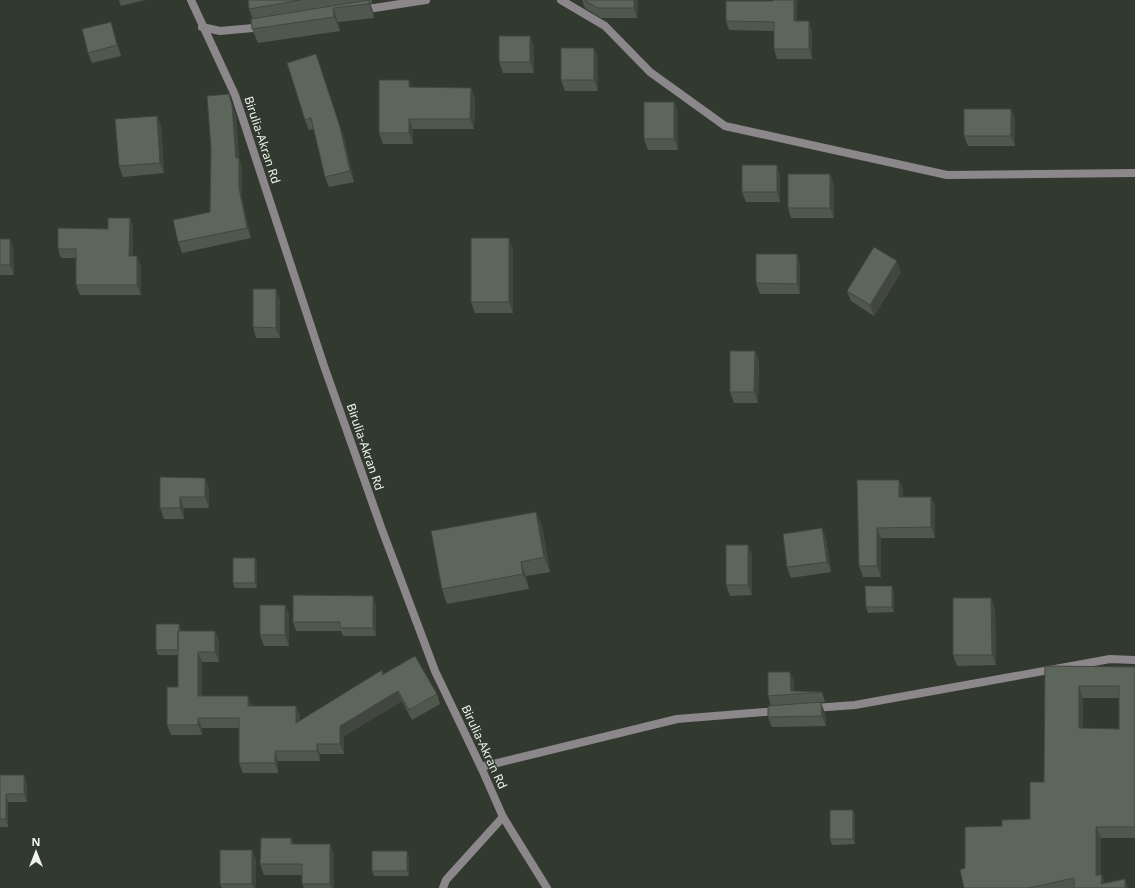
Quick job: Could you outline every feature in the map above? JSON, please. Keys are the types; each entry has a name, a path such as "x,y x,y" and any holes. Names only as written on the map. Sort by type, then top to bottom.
{"street":[{"name":"Birulia-Akran Rd","path":"191,0 234,95 324,366 381,527 435,671 503,817 547,888"},
{"path":"351,12 426,0"},
{"path":"561,0 605,26 650,72 725,126 947,175 1135,173"},
{"path":"202,26 220,31 270,26"},
{"path":"808,709 855,705 1110,659 1135,660"},
{"path":"481,767 677,719 785,711"},
{"path":"443,888 446,880 503,817"}],"building":[{"path":"248,0 301,0 249,9"},
{"path":"369,0 369,4 333,8 334,17 252,29 251,19"},
{"path":"584,0 634,0 634,8 598,8"},
{"path":"794,0 794,21 809,21 809,49 774,49 774,22 726,21 726,1"},
{"path":"111,22 117,45 88,53 82,29"},
{"path":"499,36 530,36 530,62 499,62"},
{"path":"561,48 594,48 594,80 561,80"},
{"path":"316,54 340,127 350,171 325,177 311,118 305,120 287,63"},
{"path":"379,80 409,80 409,87 471,88 470,119 409,119 409,133 379,133"},
{"path":"229,94 232,105 236,158 239,158 239,188 247,228 178,242 173,220 210,212 211,149 207,96"},
{"path":"644,102 674,102 674,139 644,139"},
{"path":"964,109 1011,109 1011,136 964,136"},
{"path":"157,116 160,163 119,166 115,119"},
{"path":"742,165 777,165 777,192 742,192"},
{"path":"788,174 830,174 830,208 788,208"},
{"path":"108,218 130,218 129,256 137,256 137,285 76,285 76,249 58,249 58,228 108,229"},
{"path":"471,238 509,238 509,302 471,302"},
{"path":"0,239 10,239 10,265 0,265"},
{"path":"874,247 897,261 870,305 847,291"},
{"path":"756,254 797,254 797,284 756,283"},
{"path":"253,289 276,289 276,328 253,327"},
{"path":"730,351 755,351 754,392 730,392"},
{"path":"160,477 205,478 205,497 180,497 180,508 160,508"},
{"path":"857,480 899,480 899,497 931,497 931,527 877,528 877,566 859,566"},
{"path":"536,512 544,557 521,562 523,574 442,589 431,531"},
{"path":"822,528 827,562 787,567 783,534"},
{"path":"726,545 748,545 748,585 726,585"},
{"path":"233,558 255,558 255,583 233,583"},
{"path":"865,586 892,586 892,607 866,607"},
{"path":"293,595 373,596 373,628 340,628 340,622 293,622"},
{"path":"953,598 991,598 992,655 953,655"},
{"path":"260,605 285,605 285,635 260,635"},
{"path":"156,624 179,624 178,650 156,650"},
{"path":"178,631 215,631 215,652 198,652 198,696 248,696 248,706 296,706 296,723 382,670 382,675 415,656 437,694 409,710 398,691 340,726 340,744 317,744 317,751 275,751 275,763 239,763 239,718 198,718 198,725 167,725 167,687 178,687"},
{"path":"1045,666 1135,667 1135,827 1096,827 1096,875 1102,875 1101,884 1125,879 1125,888 1074,888 1074,878 1029,888 964,888 960,870 965,868 965,827 1002,826 1002,820 1030,819 1030,782 1044,782","holes":["1079,686 1119,686 1119,729 1079,728"]},
{"path":"768,672 790,672 791,691 822,692 768,696"},
{"path":"821,702 822,716 768,717 768,706"},
{"path":"0,775 24,775 24,794 6,794 6,819 0,819"},
{"path":"830,810 853,810 853,839 830,839"},
{"path":"261,838 291,838 291,844 330,844 330,884 302,884 302,864 260,864"},
{"path":"220,850 252,850 252,884 220,884"},
{"path":"372,851 407,851 407,871 372,871"}]}
